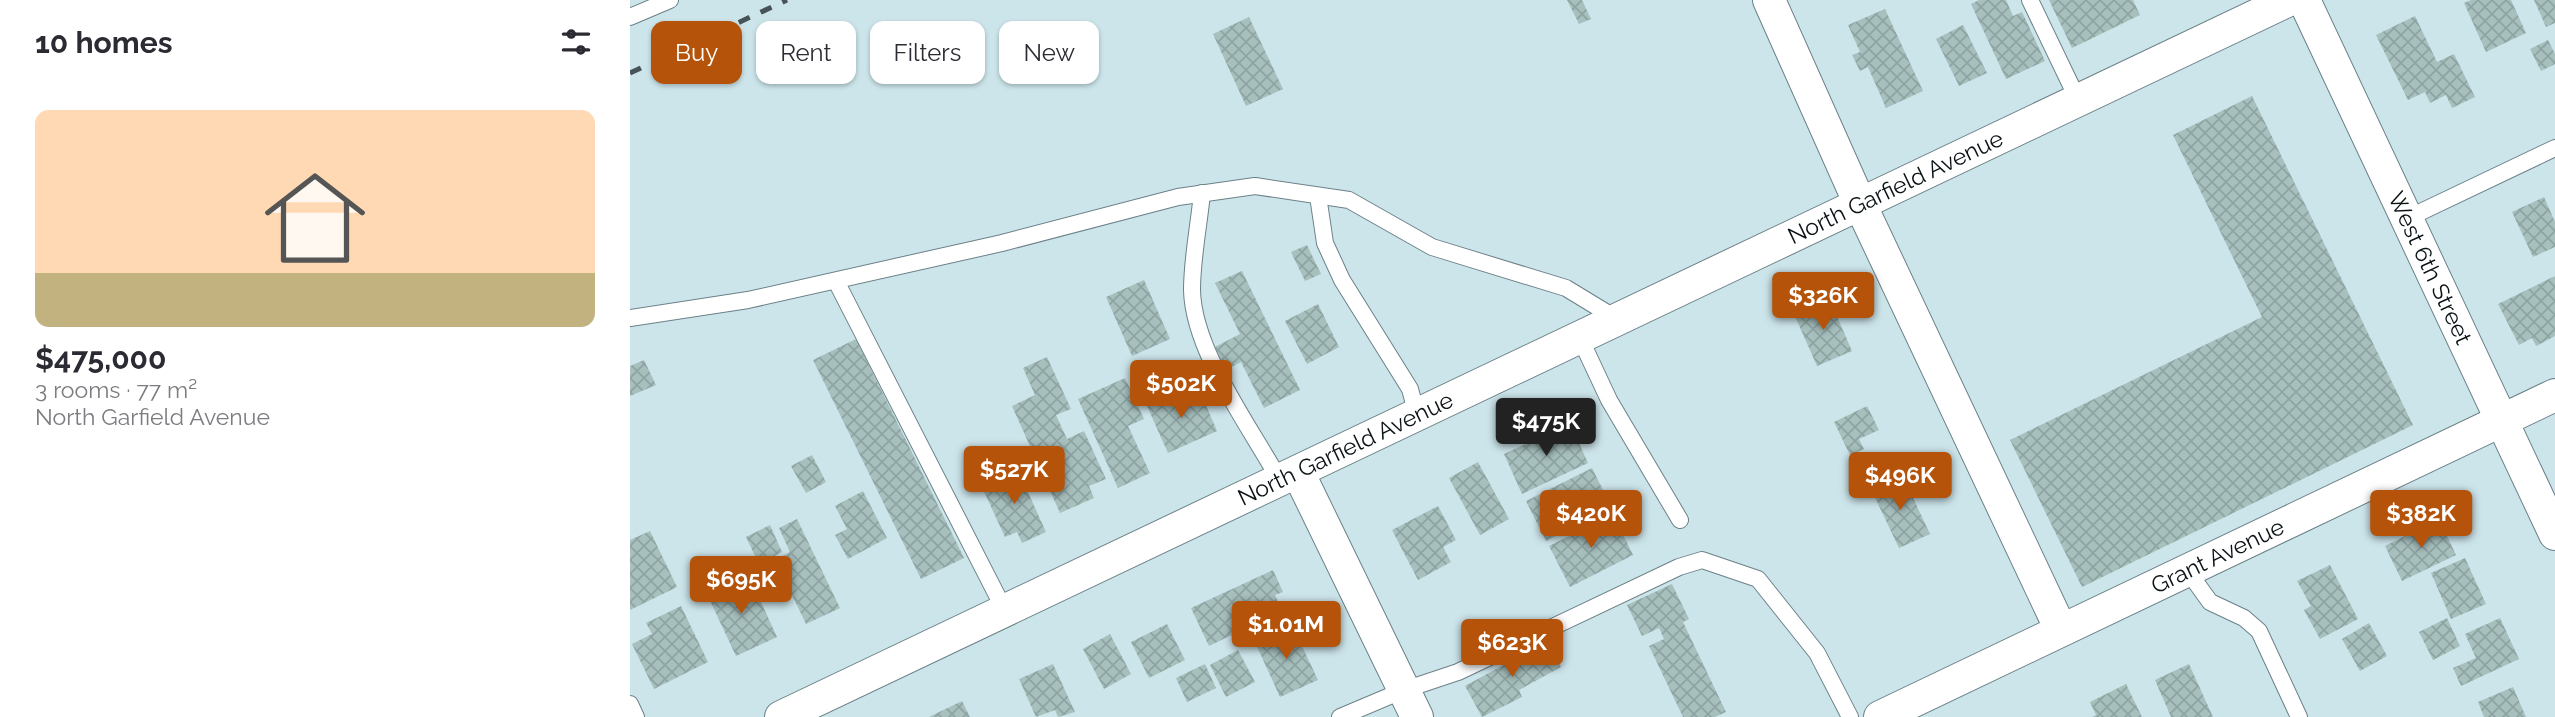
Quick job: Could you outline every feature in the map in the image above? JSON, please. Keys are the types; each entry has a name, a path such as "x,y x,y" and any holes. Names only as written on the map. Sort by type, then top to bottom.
{"street":[{"path":"1769,0 1860,204 2061,630"},
{"name":"North Garfield Avenue","path":"781,717 2289,0"},
{"name":"West 6th Street","path":"2304,0 2555,534"},
{"name":"Grant Avenue","path":"1880,717 2555,395"},
{"path":"1289,477 1410,703"}],"lane":[{"path":"630,17 670,0"},
{"path":"2029,0 2078,100"},
{"path":"2406,219 2555,149"},
{"path":"630,318 748,300 1002,243 1178,197 1255,186 1349,200 1432,247 1566,288 1618,320"},
{"path":"1202,193 1192,290 1195,314 1211,359 1289,477"},
{"path":"1318,195 1325,243 1348,290 1410,389 1417,415"},
{"path":"836,281 1005,611"},
{"path":"1580,338 1609,400 1680,520"},
{"path":"1340,717 1410,703 1458,672 1679,567 1702,560 1758,579 1817,653 1850,717"},
{"path":"2187,570 2210,602 2244,618 2259,631 2299,717"},
{"path":"630,704 636,717"}],"building":[{"path":"1567,0 1582,0 1591,19 1579,24"},
{"path":"1979,0 2006,0 2013,16 2022,12 2045,61 2006,79 1971,4"},
{"path":"2049,0 2133,0 2140,15 2072,48"},
{"path":"2471,0 2511,0 2526,33 2486,52 2464,3"},
{"path":"2534,0 2555,0 2555,23 2546,27"},
{"path":"1885,9 1923,91 1886,108 1868,67 1860,71 1852,55 1860,52 1848,25"},
{"path":"2415,16 2437,62 2454,54 2475,97 2452,108 2446,95 2430,103 2425,92 2408,100 2376,35"},
{"path":"1249,17 1283,89 1246,106 1213,34"},
{"path":"1963,25 1987,73 1959,86 1936,39"},
{"path":"2548,40 2555,54 2555,64 2541,71 2530,49"},
{"path":"2252,96 2413,425 2082,587 2010,440 2262,317 2173,135"},
{"path":"2544,197 2555,222 2555,247 2533,257 2512,212"},
{"path":"1307,245 1321,274 1305,281 1291,252"},
{"path":"1242,271 1300,390 1264,408 1241,362 1226,370 1215,347 1240,334 1215,283"},
{"path":"2555,276 2555,336 2536,346 2532,338 2519,345 2498,304"},
{"path":"1144,280 1170,339 1132,356 1106,297"},
{"path":"1829,298 1852,351 1817,366 1794,314"},
{"path":"1318,304 1339,347 1307,364 1285,321"},
{"path":"856,339 964,558 921,579 813,360"},
{"path":"1047,357 1071,409 1056,415 1067,439 1084,431 1106,479 1089,486 1094,498 1060,513 1012,406 1035,395 1023,368"},
{"path":"644,360 656,385 630,396 630,366"},
{"path":"1125,378 1144,419 1128,426 1150,473 1118,488 1078,399"},
{"path":"1186,388 1192,401 1202,396 1217,431 1168,453 1147,406"},
{"path":"1867,406 1879,430 1859,439 1864,449 1850,455 1834,422"},
{"path":"1570,423 1588,463 1522,494 1504,454"},
{"path":"812,455 826,482 806,493 791,466"},
{"path":"1478,462 1509,519 1480,535 1449,478"},
{"path":"1017,468 1046,532 1022,543 1017,532 1005,537 981,485"},
{"path":"1592,468 1612,508 1546,541 1526,501"},
{"path":"1885,477 1890,488 1905,481 1930,534 1899,548 1869,485"},
{"path":"863,491 887,538 848,559 835,535 847,529 835,506"},
{"path":"1438,506 1456,540 1443,547 1451,562 1418,580 1392,530"},
{"path":"1613,514 1633,555 1570,587 1549,546"},
{"path":"797,519 840,608 806,624 775,560 790,552 779,528"},
{"path":"2439,519 2456,555 2402,581 2385,546"},
{"path":"770,525 782,552 759,564 746,537"},
{"path":"650,531 677,587 630,610 630,540"},
{"path":"2465,558 2486,604 2451,619 2431,573"},
{"path":"2330,565 2358,619 2320,639 2304,610 2311,606 2297,581"},
{"path":"1273,570 1283,592 1275,595 1282,611 1209,646 1191,608"},
{"path":"750,578 777,637 736,656 705,590 724,582 727,589"},
{"path":"1672,584 1689,619 1683,622 1726,712 1715,717 1683,717 1649,646 1664,639 1659,628 1642,636 1627,605"},
{"path":"681,606 708,662 654,689 632,644 652,634 646,623"},
{"path":"2447,618 2460,646 2433,660 2419,632"},
{"path":"2500,618 2519,659 2461,686 2453,668 2476,658 2465,634"},
{"path":"2369,623 2387,656 2360,671 2342,639"},
{"path":"1167,624 1185,660 1149,678 1131,642"},
{"path":"1292,625 1318,680 1280,697 1255,642"},
{"path":"1110,634 1131,674 1104,689 1083,649"},
{"path":"1547,641 1561,667 1519,690 1522,697 1482,717 1465,686"},
{"path":"1238,650 1255,682 1226,697 1210,665"},
{"path":"1053,664 1075,712 1058,717 1055,710 1036,717 1019,679"},
{"path":"1205,664 1216,688 1187,702 1176,678"},
{"path":"2189,664 2213,717 2171,717 2155,680"},
{"path":"2126,684 2142,717 2092,717 2096,715 2090,702"},
{"path":"2513,687 2526,717 2484,717 2478,702"},
{"path":"962,701 970,717 929,717"}],"railway":[{"path":"630,73 787,0"}]}
